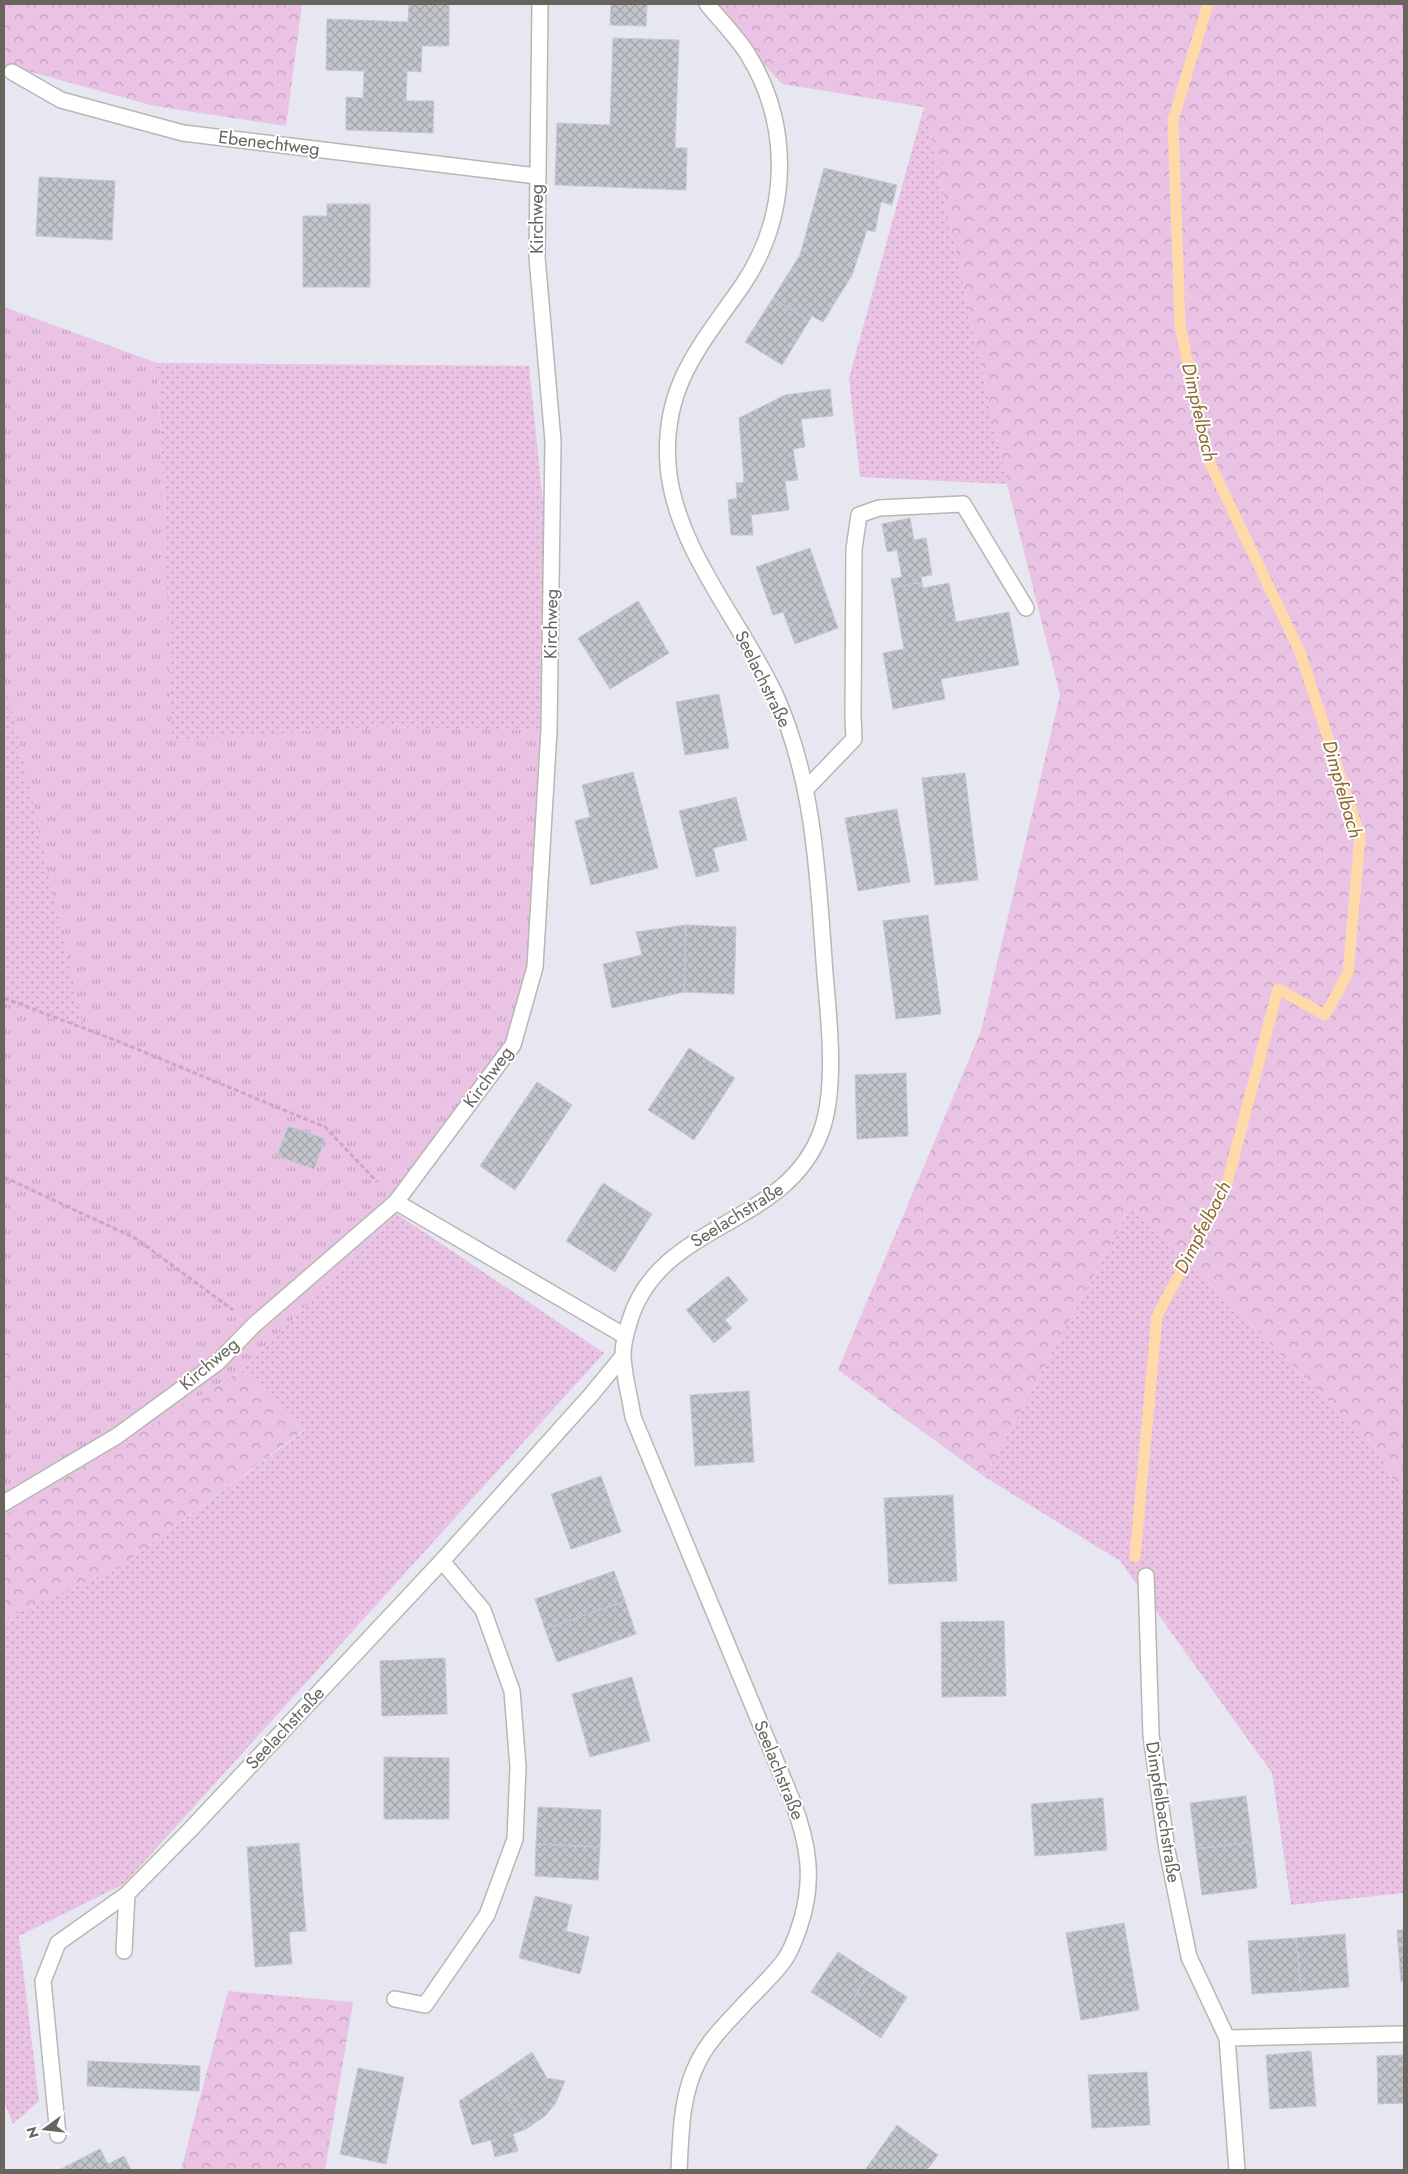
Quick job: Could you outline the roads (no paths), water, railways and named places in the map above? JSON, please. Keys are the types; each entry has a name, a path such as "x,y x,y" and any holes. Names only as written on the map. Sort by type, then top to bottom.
{"street":[{"name":"Kirchweg","path":"4,1503 117,1436 217,1363 254,1325 396,1202 513,1045 535,967 549,730 553,441 537,258 540,4"},
{"name":"Seelachstraße","path":"678,2170 683,2102 691,2076 710,2042 783,1962 796,1938 804,1913 809,1886 808,1857 802,1828 792,1800 633,1416 623,1356 625,1336 633,1310 642,1293 664,1264 688,1246 772,1197 788,1184 801,1169 821,1132 827,1111 829,1030 816,860 806,789 788,724 772,689 692,546 680,520 672,493 668,465 668,437 673,405 683,375 698,347 744,283 759,258 770,230 778,200 779,140 772,109 761,79 745,51 707,4"},
{"name":"Ebenechtweg","path":"12,72 61,100 183,133 537,176"},
{"path":"806,789 854,739 854,549 859,515 879,508 963,504 1026,608"},
{"path":"396,1202 625,1336"},
{"name":"Seelachstraße","path":"58,2135 43,1982 58,1943 127,1894 190,1830 442,1561 591,1395 623,1356"},
{"path":"395,1999 425,2005 487,1915 515,1839 518,1767 512,1691 483,1610 442,1561"},
{"name":"Dimpfelbachstraße","path":"1146,1576 1151,1735 1167,1850 1189,1957 1226,2038 1237,2170"},
{"path":"124,1951 127,1894"},
{"path":"1226,2038 1404,2034"}],"waterway":[{"name":"Dimpfelbach","path":"1135,1557 1157,1316 1226,1187 1278,989 1325,1015 1348,973 1360,836 1300,652 1207,457 1180,325 1173,120 1208,4"}]}
